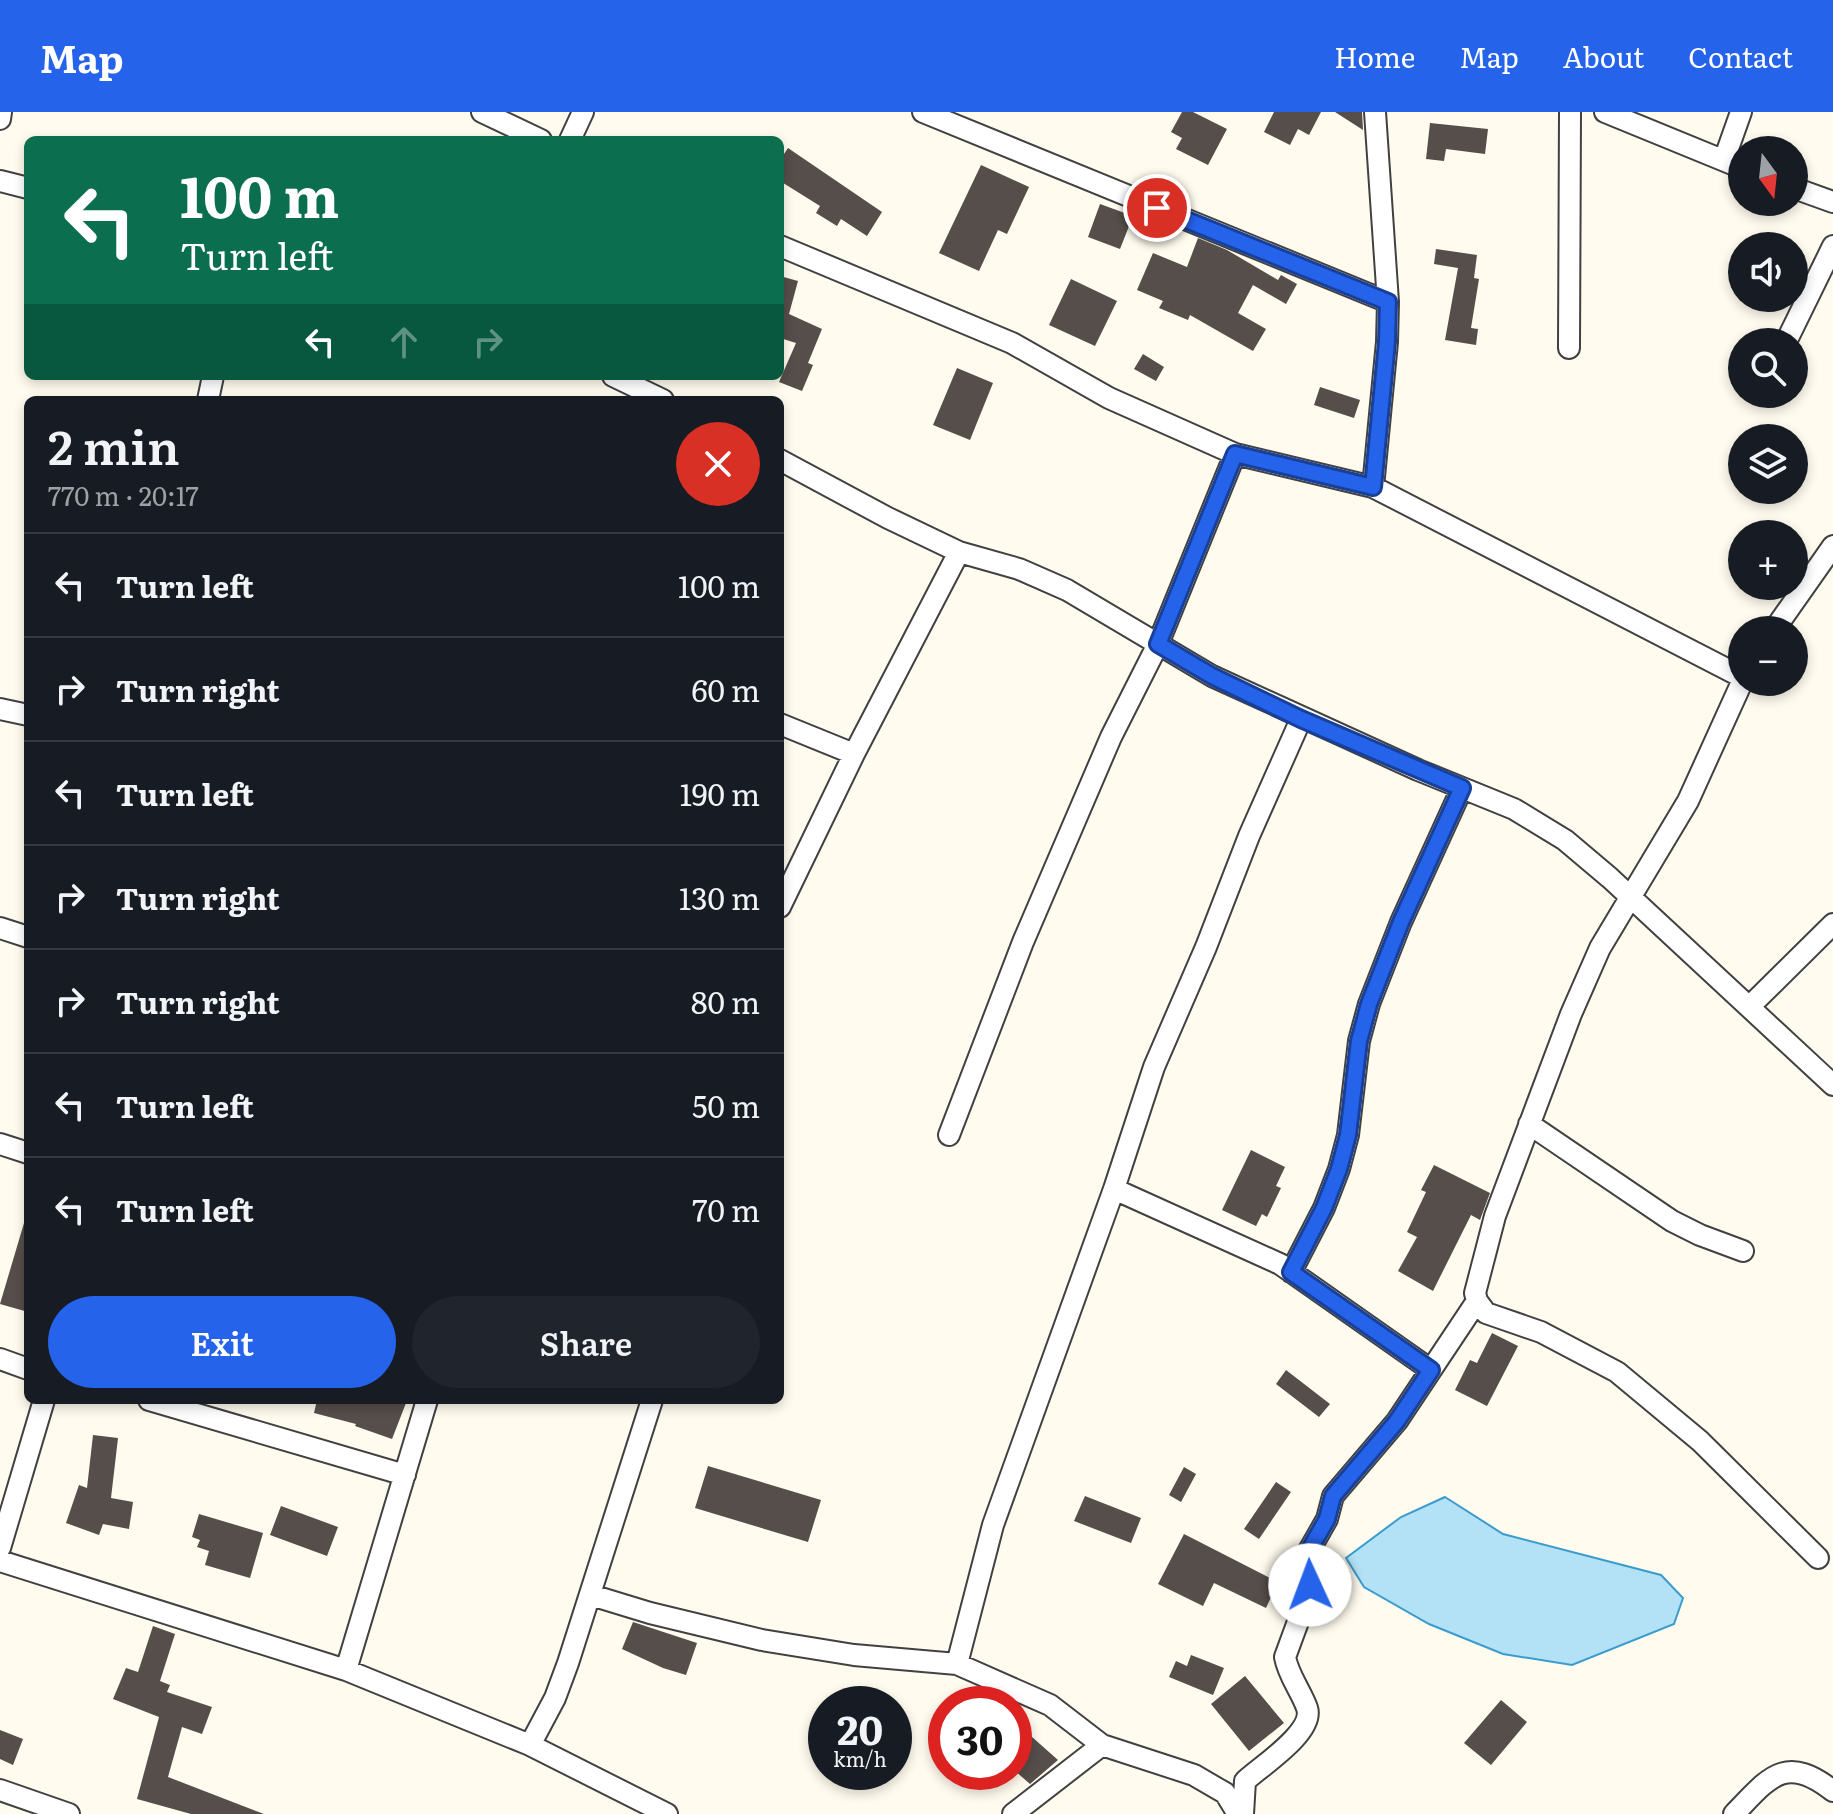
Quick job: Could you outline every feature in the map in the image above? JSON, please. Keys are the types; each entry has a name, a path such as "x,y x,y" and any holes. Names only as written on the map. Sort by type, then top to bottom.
{"street":[{"path":"0,119 1,112"},
{"path":"482,112 533,136"},
{"path":"572,136 583,112"},
{"path":"923,112 1388,302"},
{"path":"1373,487 1388,302 1375,112"},
{"path":"1569,348 1570,112"},
{"path":"1605,112 1728,162"},
{"path":"1737,136 1741,112"},
{"path":"0,181 24,187"},
{"path":"1808,193 1833,202"},
{"path":"1793,328 1833,246"},
{"path":"784,248 1012,343 1109,398 1235,454 1373,487 1728,673"},
{"path":"621,380 655,396"},
{"path":"949,1135 1023,942 1111,737 1158,644 1235,454"},
{"path":"784,462 959,552 1019,569 1067,590 1212,676 1301,719 1514,809 1565,840 1833,1085"},
{"path":"1784,616 1833,546"},
{"path":"784,899 854,754 959,552"},
{"path":"1735,696 1688,801 1600,948 1495,1216 1476,1285 1477,1301 1486,1313 1541,1332 1617,1372 1700,1441 1818,1558"},
{"path":"0,709 24,714"},
{"path":"957,1664 993,1525 1114,1189 1154,1067 1301,719"},
{"path":"784,726 854,754"},
{"path":"1291,1272 1324,1208 1345,1146 1359,1041 1369,1004 1401,922 1462,788"},
{"path":"1750,1006 1833,924"},
{"path":"0,928 24,936"},
{"path":"1529,1124 1672,1221 1743,1251"},
{"path":"0,1144 24,1152"},
{"path":"1114,1189 1222,1236 1291,1272 1431,1370"},
{"path":"1240,1814 1245,1781 1291,1742 1306,1724 1309,1714 1285,1657 1310,1589 1309,1580 1301,1568 1302,1563 1327,1519 1333,1496 1397,1421 1477,1301"},
{"path":"0,1359 24,1368"},
{"path":"0,1548 43,1404"},
{"path":"163,1404 405,1475"},
{"path":"346,1670 426,1404"},
{"path":"530,1745 555,1698 651,1404"},
{"path":"0,1561 346,1670 530,1745 667,1814"},
{"path":"591,1595 762,1640 854,1655 957,1664 1050,1705 1102,1745 1194,1775 1225,1793 1240,1814"},
{"path":"1013,1814 1102,1745"},
{"path":"1734,1814 1768,1779 1784,1773 1798,1771 1815,1777 1833,1791"},
{"path":"0,1790 69,1814"}],"water":[{"path":"1445,1497 1503,1534 1661,1575 1683,1598 1674,1624 1572,1665 1503,1654 1429,1624 1364,1587 1346,1558 1401,1517"}],"building":[{"path":"1182,112 1193,112 1227,129 1208,165 1176,149 1182,138 1171,132"},
{"path":"1274,112 1321,112 1309,135 1298,129 1290,145 1264,132"},
{"path":"1335,112 1362,112 1363,130"},
{"path":"1430,123 1488,129 1485,154 1446,149 1444,161 1426,159"},
{"path":"788,148 882,212 867,236 841,219 837,226 816,213 820,206 784,184 784,154"},
{"path":"981,165 1029,187 1007,234 998,230 979,271 939,253"},
{"path":"1100,204 1133,216 1120,249 1088,237"},
{"path":"1198,238 1227,250 1278,280 1281,275 1297,284 1286,304 1253,285 1238,313 1266,329 1253,351 1190,315 1188,320 1159,308 1163,301 1137,290 1153,253 1187,267"},
{"path":"1436,249 1477,255 1474,278 1479,279 1471,328 1478,329 1476,345 1445,340 1458,268 1434,264"},
{"path":"784,277 798,281 789,314 822,329 808,363 813,365 802,391 779,382 784,380 784,371 796,343 784,339"},
{"path":"1071,279 1117,301 1095,346 1049,325"},
{"path":"1143,354 1164,367 1156,381 1134,369"},
{"path":"957,368 993,383 970,440 933,425"},
{"path":"1320,387 1360,400 1354,418 1314,405"},
{"path":"1251,1150 1285,1167 1276,1186 1281,1188 1267,1217 1262,1214 1256,1226 1222,1210"},
{"path":"1434,1165 1490,1193 1480,1220 1471,1215 1433,1291 1398,1271 1417,1237 1407,1232 1426,1192 1421,1190"},
{"path":"24,1223 24,1311 0,1304"},
{"path":"1492,1333 1518,1346 1487,1406 1455,1390 1470,1360 1477,1363"},
{"path":"1286,1370 1330,1404 1319,1417 1276,1384"},
{"path":"316,1404 406,1404 392,1439 356,1424 314,1413"},
{"path":"93,1435 118,1438 111,1498 133,1502 129,1529 103,1524 99,1535 66,1523 79,1485 87,1488"},
{"path":"708,1466 821,1500 808,1542 695,1508"},
{"path":"1184,1467 1196,1474 1181,1502 1169,1495"},
{"path":"1276,1482 1291,1492 1259,1539 1244,1529"},
{"path":"1085,1496 1141,1518 1131,1543 1074,1521"},
{"path":"281,1506 338,1527 327,1556 270,1535"},
{"path":"199,1514 263,1533 250,1578 205,1565 209,1551 197,1547 200,1540 192,1537"},
{"path":"1184,1534 1278,1582 1266,1608 1214,1583 1203,1606 1158,1584"},
{"path":"633,1622 697,1643 686,1675 622,1649"},
{"path":"153,1626 175,1634 160,1681 170,1685 167,1692 212,1707 202,1734 182,1727 168,1777 264,1814 191,1814 137,1799 159,1717 113,1699 126,1668 138,1672"},
{"path":"1191,1655 1224,1668 1213,1695 1169,1677 1176,1661 1187,1666"},
{"path":"1245,1676 1284,1723 1249,1751 1211,1704"},
{"path":"1501,1700 1527,1722 1491,1765 1464,1743"},
{"path":"0,1730 23,1739 13,1765 0,1759"},
{"path":"1032,1737 1058,1760 1032,1782"}],"route":[{"path":"1157,208 1388,302 1373,487 1235,454 1158,644 1212,676 1301,719 1462,788 1401,922 1369,1004 1359,1041 1348,1135 1339,1169 1324,1208 1291,1272 1431,1370 1397,1421 1333,1496 1327,1519 1302,1563 1302,1571 1310,1585"}]}
